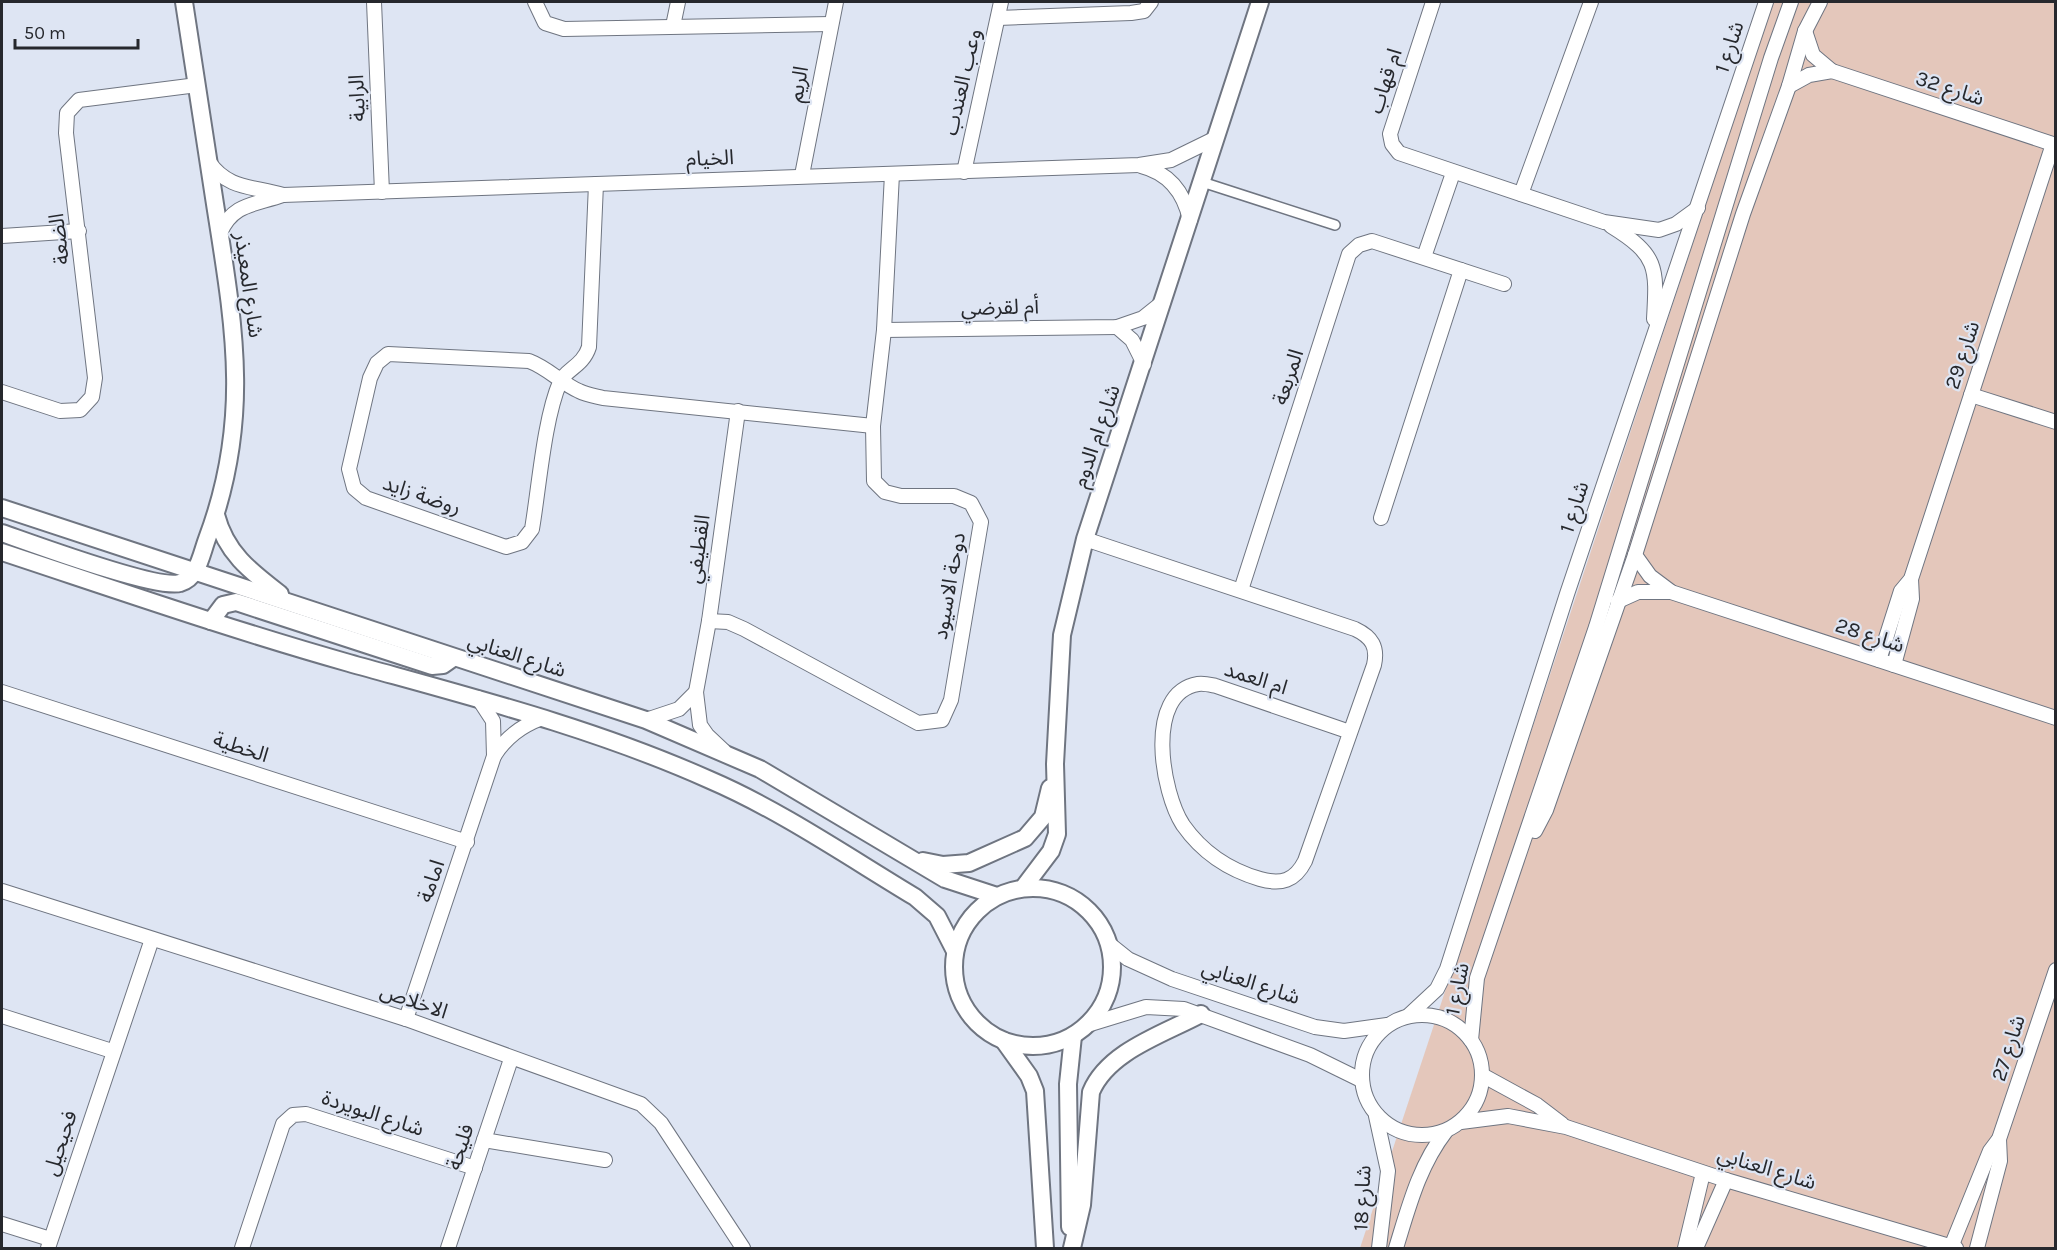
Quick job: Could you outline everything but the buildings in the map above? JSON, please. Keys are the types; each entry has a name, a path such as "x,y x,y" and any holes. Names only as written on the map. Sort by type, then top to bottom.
{"street":[{"name":"شارع المعيذر","path":"183,2 232,304 237,377 233,446 216,515 195,572"},
{"name":"الرابية","path":"374,2 382,192"},
{"path":"535,2 545,23 564,30 831,24"},
{"path":"673,26 678,2"},
{"name":"الريم","path":"802,175 836,2"},
{"name":"وعب العندب","path":"964,172 1001,2"},
{"path":"998,18 1131,13 1144,11 1151,2"},
{"name":"شارع ام الدوم","path":"1023,888 1051,851 1057,834 1055,764 1062,635 1085,539 1144,364 1260,2"},
{"name":"ام قهاب","path":"1433,2 1390,134 1392,144 1398,153 1604,222 1659,230 1676,224 1698,208"},
{"path":"1521,194 1591,2"},
{"name":"شارع 1","path":"1407,1016 1437,989 1447,969 1567,594 1766,2"},
{"name":"شارع 1","path":"1471,1040 1477,978 1596,627 1771,58 1791,2"},
{"name":"شارع 1","path":"1524,844 1546,810 1635,555 1743,214 1789,86 1805,31 1820,2"},
{"name":"شارع 32","path":"1805,31 1813,55 1832,71 2054,145"},
{"path":"1789,86 1809,75 1832,71"},
{"name":"الضعة","path":"2,392 60,411 80,410 92,397 95,378 66,133 67,113 79,100 197,85"},
{"name":"الخيام","path":"220,232 228,217 243,205 283,195 802,175 964,172 1139,165 1171,160 1216,138"},
{"name":"شارع 29","path":"1894,664 1912,599 1911,579 2054,145"},
{"name":"الخيام","path":"208,161 220,176 237,186 283,195"},
{"name":"الخيام","path":"1139,165 1170,180 1184,198 1190,220"},
{"path":"1424,257 1453,173"},
{"name":"دوحة الاسيود","path":"709,621 728,622 744,628 918,723 942,720 951,700 981,522 971,503 954,496 912,497 885,492 874,481 873,426 884,330 892,174"},
{"path":"1202,182 1335,225"},
{"path":"561,380 585,358 589,347 596,184"},
{"name":"ام قهاب","path":"1604,222 1633,240 1650,260 1656,283 1654,334"},
{"path":"2,236 79,231"},
{"name":"المربعة","path":"1241,590 1349,254 1359,245 1372,241 1504,284"},
{"path":"1381,518 1461,270"},
{"name":"أم لقرضي","path":"884,330 1117,327 1143,318 1164,300"},
{"path":"1117,327 1132,340 1144,364"},
{"name":"روضة زايد","path":"561,380 551,416 532,529 522,542 506,547 366,498 354,488 349,469 370,378 377,363 388,354 529,361 548,370 579,391 603,398 873,426"},
{"path":"1971,395 2055,422"},
{"name":"القطيفي","path":"725,752 706,735 700,725 696,692 709,621 738,411"},
{"name":"شارع العنابي","path":"2,508 646,720 760,769 945,879 997,896"},
{"path":"216,515 223,536 235,556 290,602"},
{"path":"2,533 166,585 187,580 195,572"},
{"name":"ام العمد","path":"1085,539 1355,630 1365,634 1373,643 1376,654 1374,665 1305,861 1300,871 1291,879 1280,883 1242,874 1219,861 1199,844 1182,823 1171,800 1164,774 1162,743 1171,702 1183,690 1199,684 1216,686 1350,732"},
{"path":"2,552 211,621 348,663 478,698 632,747 743,796 927,905 945,928 955,951"},
{"name":"شارع 28","path":"1635,555 1650,576 1671,592"},
{"name":"شارع 29","path":"1879,660 1901,591 1911,579"},
{"name":"شارع 28","path":"1618,601 1649,590 1671,592 2055,718"},
{"path":"211,621 223,605 236,602 432,666 443,665 453,658"},
{"name":"الخطية","path":"2,692 467,842"},
{"path":"646,720 679,709 696,692"},
{"name":"امامة","path":"478,698 492,721 494,756"},
{"name":"امامة","path":"406,1020 494,756 509,736 529,723 542,718"},
{"path":"912,859 956,866 1000,851 1025,838 1043,817 1055,764"},
{"path":"1088,1025 1107,996 1112,978 1108,943 1090,912 1076,900 1042,889 1023,888 997,896 977,910 963,929 955,951 953,970 963,1005 987,1032 1004,1041 1039,1046 1057,1043 1073,1036 1088,1025 1146,1007 1184,1009 1318,1059 1361,1080"},
{"name":"الاخلاص","path":"2,891 406,1020 641,1104 656,1116 743,1248"},
{"name":"فحيحيل","path":"49,1244 152,939"},
{"name":"شارع العنابي","path":"1108,943 1128,959 1172,980 1315,1027 1344,1031 1389,1024"},
{"name":"شارع 27","path":"1954,1248 1988,1156 1999,1139 2055,970"},
{"path":"1071,1248 1082,1205 1091,1092 1098,1076 1115,1060 1202,1014"},
{"path":"1425,1015 1443,1019 1459,1028 1471,1040 1481,1063 1482,1075 1477,1101 1461,1122 1446,1131 1428,1136 1409,1134 1391,1128 1376,1116 1366,1099 1361,1080 1362,1064 1367,1048 1376,1035 1389,1024 1407,1016 1425,1015"},
{"path":"2,1016 112,1052"},
{"path":"1071,1248 1068,1084 1073,1036"},
{"path":"1004,1041 1029,1076 1035,1091 1045,1248"},
{"name":"فليحة","path":"448,1248 511,1059"},
{"name":"شارع العنابي","path":"1482,1075 1537,1105 1566,1127"},
{"name":"شارع البويردة","path":"242,1248 283,1124 293,1115 306,1114 475,1168"},
{"name":"شارع 18","path":"1376,1116 1388,1171 1379,1248"},
{"name":"شارع العنابي","path":"1461,1122 1508,1116 1566,1127 1703,1173 1954,1248"},
{"name":"شارع 18","path":"1396,1248 1417,1180 1434,1147 1446,1131"},
{"name":"شارع 27","path":"1977,1248 2001,1161 1999,1139"},
{"path":"484,1140 605,1160"},
{"path":"1685,1248 1703,1173"},
{"path":"1696,1248 1726,1180"},
{"path":"2,1224 49,1244"}],"shaded area":[{"path":"1773,2 2055,2 2055,1248 1360,1248"}]}
